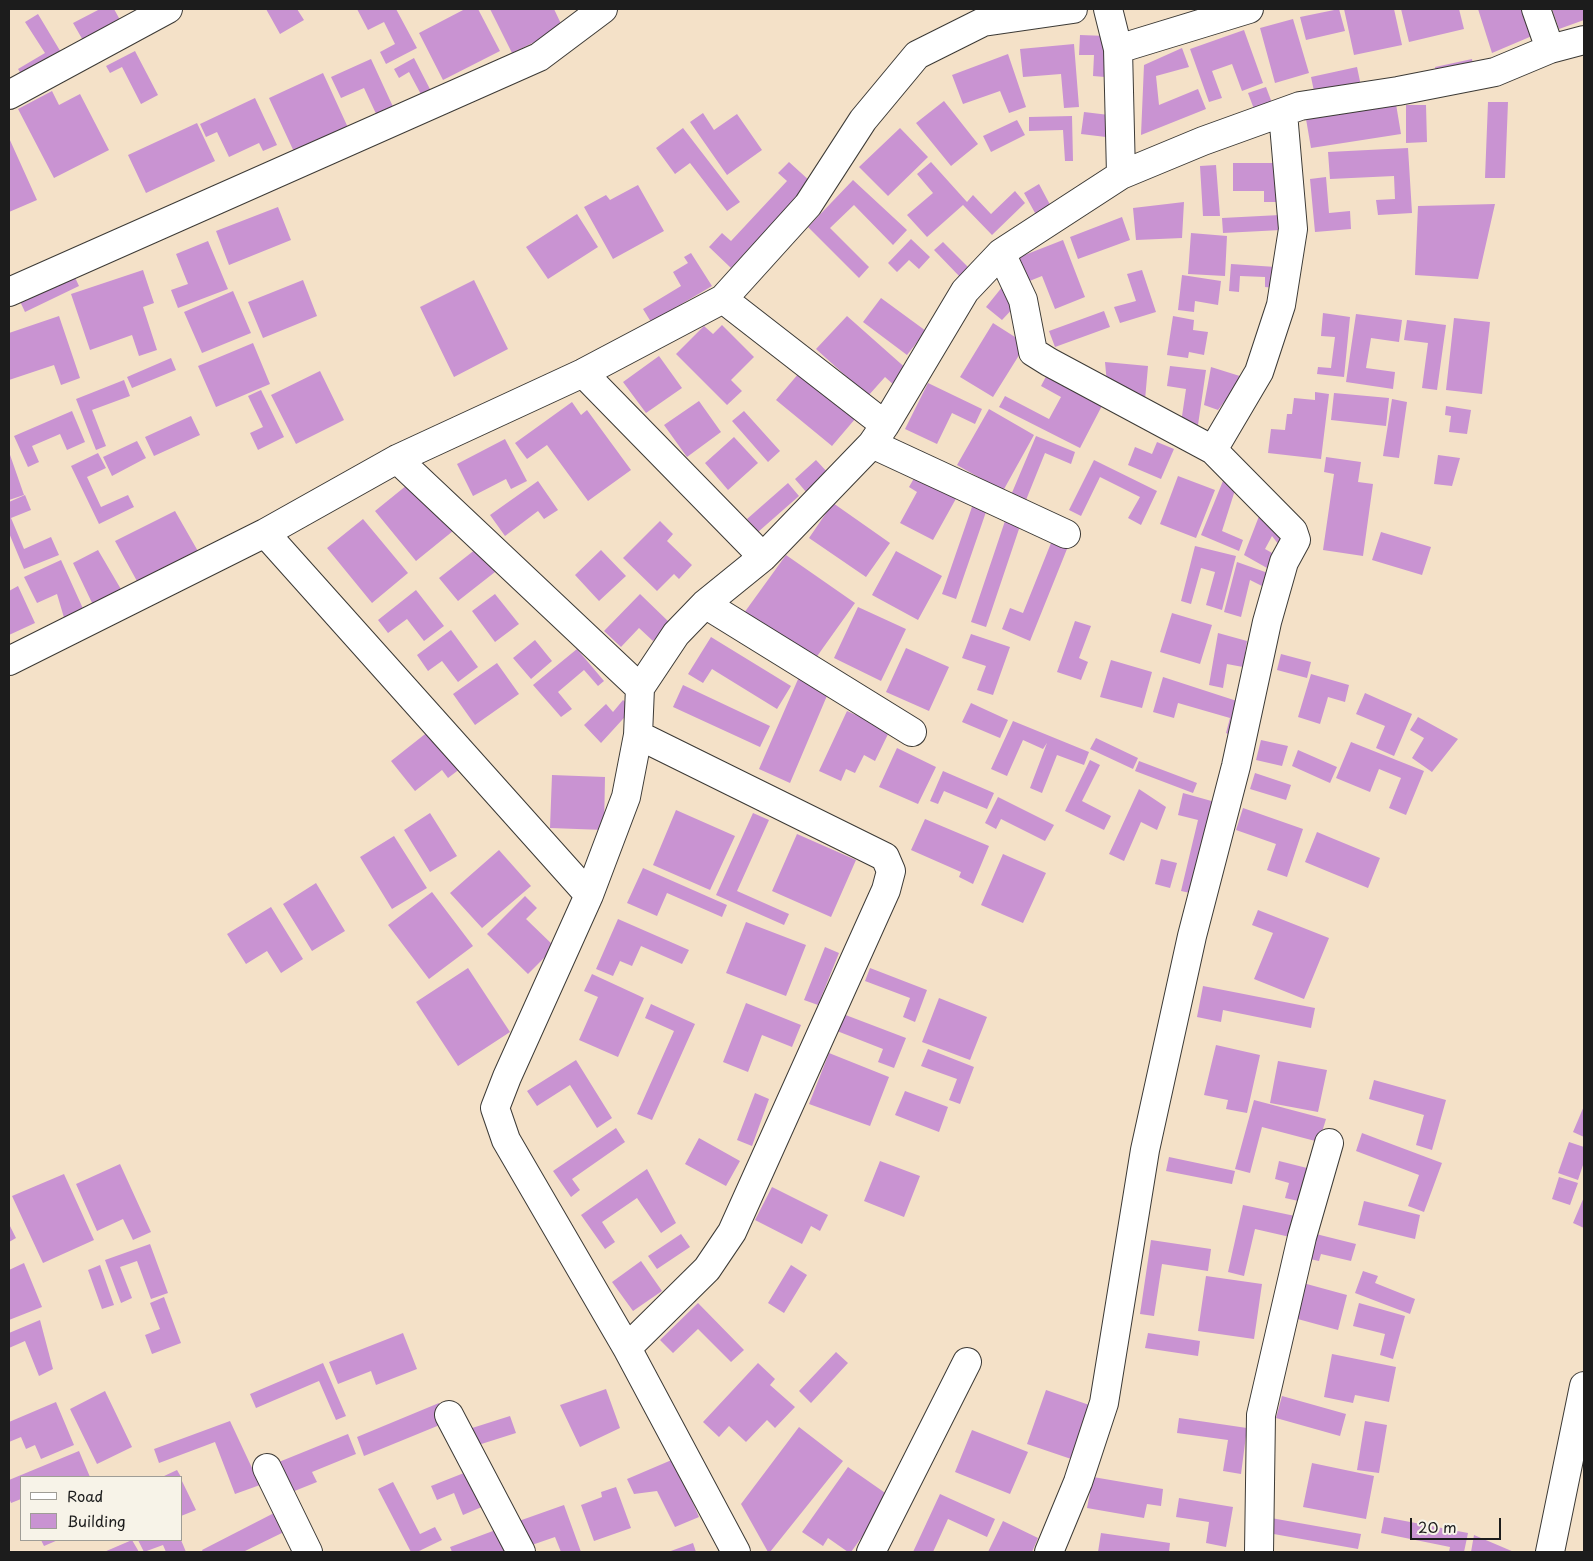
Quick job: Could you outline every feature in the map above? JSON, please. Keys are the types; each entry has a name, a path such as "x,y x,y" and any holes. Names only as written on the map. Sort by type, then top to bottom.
{"street":[{"path":"9,95 168,9"},
{"path":"9,292 539,56 603,9"},
{"path":"9,661 265,533 397,459 583,373 723,299 808,205 863,120 917,54 982,22 1073,9"},
{"path":"1108,9 1118,49 1121,175"},
{"path":"1118,49 1249,9"},
{"path":"1536,9 1550,49"},
{"path":"736,1552 627,1348 506,1140 495,1108 507,1077 589,895 626,797 638,735 640,688 676,634 705,604 763,557 878,435 965,291 1001,253 1121,175 1203,141 1300,106 1398,91 1495,72 1550,49 1584,40"},
{"path":"1213,450 1259,372 1281,305 1293,229 1283,113"},
{"path":"1001,253 1023,300 1033,352 1213,450 1293,531 1296,540 1284,562 1267,622 1236,766 1192,936 1144,1150 1104,1403 1078,1482 1049,1552"},
{"path":"723,299 878,435 1066,534"},
{"path":"583,373 763,557"},
{"path":"397,459 640,688"},
{"path":"265,533 589,895"},
{"path":"705,604 912,732"},
{"path":"627,1348 707,1269 732,1232 886,890 891,871 885,857 638,735"},
{"path":"1258,1552 1261,1415 1302,1237 1329,1143"},
{"path":"871,1552 967,1362"},
{"path":"1550,1552 1584,1386"},
{"path":"450,1415 521,1552"},
{"path":"267,1468 308,1552"}],"building":[{"path":"100,9 114,9 125,29 88,49 73,23"},
{"path":"266,9 297,9 304,20 280,34"},
{"path":"357,9 396,9 417,48 386,64 380,52 395,44 384,22 368,30"},
{"path":"465,9 478,9 500,51 443,80 419,33"},
{"path":"490,9 554,9 563,28 512,53"},
{"path":"1339,9 1345,31 1306,40 1300,17"},
{"path":"1344,9 1394,9 1402,45 1354,55"},
{"path":"1401,9 1459,9 1464,29 1409,42"},
{"path":"1478,9 1523,9 1532,36 1492,53"},
{"path":"1552,9 1584,9 1584,20 1559,29"},
{"path":"38,14 65,59 26,82 18,69 45,53 25,22"},
{"path":"1293,19 1309,73 1275,83 1260,28"},
{"path":"1244,30 1263,83 1242,91 1232,64 1212,71 1222,98 1209,102 1190,49"},
{"path":"1080,35 1107,36 1105,77 1093,76 1094,55 1079,55"},
{"path":"1074,44 1079,107 1064,108 1061,74 1023,77 1020,49"},
{"path":"1182,48 1189,67 1156,76 1159,105 1198,89 1206,109 1141,135 1144,65"},
{"path":"135,51 158,95 141,104 122,67 110,73 106,66"},
{"path":"1008,54 1026,107 1009,113 1000,91 963,104 952,75"},
{"path":"414,58 433,95 424,100 409,72 399,78 394,69"},
{"path":"371,59 395,111 378,118 364,88 341,98 331,77"},
{"path":"1472,59 1474,71 1437,79 1435,67"},
{"path":"1357,67 1361,86 1315,96 1311,77"},
{"path":"323,73 350,132 296,156 269,98"},
{"path":"1266,87 1272,103 1254,109 1248,93"},
{"path":"52,91 59,105 80,94 109,150 54,178 18,109"},
{"path":"255,98 277,145 263,151 259,143 229,157 217,132 206,137 200,124"},
{"path":"944,101 978,144 951,166 916,123"},
{"path":"1488,102 1508,102 1505,178 1485,178"},
{"path":"1396,104 1401,134 1311,148 1306,119"},
{"path":"1406,105 1426,105 1427,142 1406,143"},
{"path":"1084,112 1109,115 1106,137 1081,134"},
{"path":"703,113 714,130 737,114 762,150 727,175 690,122"},
{"path":"1072,116 1073,161 1065,161 1063,130 1029,131 1029,117"},
{"path":"1017,120 1025,135 991,152 983,136"},
{"path":"197,123 215,161 146,193 128,155"},
{"path":"683,128 740,202 727,211 690,163 675,174 656,148"},
{"path":"900,128 928,157 888,196 859,167"},
{"path":"9,138 37,200 9,212"},
{"path":"1408,148 1412,213 1378,215 1376,200 1395,199 1394,176 1330,179 1328,152"},
{"path":"789,162 811,182 731,268 709,247 722,233 731,241 787,181 778,173"},
{"path":"931,162 967,202 973,195 991,214 1015,191 1025,203 992,235 963,205 927,237 907,215 933,193 917,174"},
{"path":"1233,163 1277,163 1278,202 1264,202 1264,191 1233,191"},
{"path":"1216,165 1220,216 1203,216 1200,166"},
{"path":"1326,177 1329,213 1350,211 1351,229 1315,232 1310,179"},
{"path":"853,180 907,230 893,245 854,205 830,228 869,267 859,278 808,227"},
{"path":"1039,184 1055,214 1040,222 1024,193"},
{"path":"638,185 664,231 613,259 584,207 606,195 610,200"},
{"path":"1184,202 1182,238 1136,240 1133,208"},
{"path":"1495,204 1478,279 1415,275 1418,206"},
{"path":"278,207 291,240 229,265 216,231"},
{"path":"577,214 598,247 548,279 526,247"},
{"path":"1280,215 1281,230 1223,233 1222,218"},
{"path":"1122,217 1130,240 1078,259 1070,237"},
{"path":"1191,233 1227,236 1225,276 1188,274"},
{"path":"911,239 930,257 919,269 909,260 897,272 888,263"},
{"path":"1063,240 1085,297 1055,309 1042,276 1027,282 1017,258"},
{"path":"208,241 228,289 178,308 171,290 188,284 176,254"},
{"path":"943,242 970,269 961,278 934,250"},
{"path":"691,253 712,286 651,322 643,309 681,286 673,272 688,263 684,257"},
{"path":"1231,264 1276,267 1275,288 1265,287 1265,277 1240,276 1239,292 1229,291"},
{"path":"71,269 79,286 25,312 17,295"},
{"path":"143,270 154,303 143,307 157,350 139,356 132,335 90,350 71,294"},
{"path":"1142,270 1156,312 1120,323 1114,307 1136,301 1127,274"},
{"path":"1182,275 1221,281 1218,305 1195,301 1194,312 1178,310"},
{"path":"303,280 317,316 263,338 248,302"},
{"path":"474,280 508,349 454,377 420,307"},
{"path":"1007,281 1018,303 1002,320 986,307"},
{"path":"233,291 251,333 202,353 184,312"},
{"path":"881,298 926,331 907,355 863,322"},
{"path":"1104,311 1110,327 1055,347 1049,331"},
{"path":"1323,313 1350,317 1344,377 1317,374 1318,367 1331,368 1335,337 1321,336"},
{"path":"1356,314 1402,320 1399,342 1371,338 1366,368 1395,372 1393,389 1346,382"},
{"path":"59,316 80,378 61,385 54,365 9,380 9,333"},
{"path":"847,316 909,371 895,386 885,377 868,396 816,349"},
{"path":"1173,316 1194,320 1193,330 1208,332 1204,355 1189,352 1188,358 1167,355"},
{"path":"1454,318 1490,322 1482,394 1446,390"},
{"path":"1407,320 1446,325 1437,390 1422,388 1428,343 1404,340"},
{"path":"993,323 1026,344 993,397 960,377"},
{"path":"722,325 754,357 731,380 742,391 727,405 676,354 704,326 713,334"},
{"path":"253,343 270,384 216,407 198,366"},
{"path":"659,356 682,388 646,413 623,382"},
{"path":"171,358 176,370 132,388 127,377"},
{"path":"1105,362 1148,366 1145,400 1107,384"},
{"path":"805,366 861,412 832,446 776,400"},
{"path":"1170,366 1206,370 1198,425 1181,423 1186,389 1167,386"},
{"path":"1211,367 1243,377 1218,410 1204,405"},
{"path":"1050,369 1106,398 1080,448 999,407 1005,396 1049,419 1061,397 1041,386"},
{"path":"320,371 344,420 296,444 271,395"},
{"path":"124,380 130,396 92,410 106,446 96,450 76,399"},
{"path":"928,383 982,409 975,424 952,413 937,444 905,429"},
{"path":"261,390 284,437 258,450 250,433 263,427 248,396"},
{"path":"1315,392 1329,394 1321,459 1268,453 1271,429 1285,430 1287,414 1292,414 1294,398 1315,400"},
{"path":"1334,393 1389,398 1386,426 1331,420"},
{"path":"1392,399 1407,402 1399,458 1383,456"},
{"path":"699,401 721,432 687,457 664,425"},
{"path":"572,402 581,415 587,410 631,470 588,501 547,445 527,459 515,443"},
{"path":"1446,406 1471,410 1467,434 1449,432 1451,416 1445,415"},
{"path":"989,409 1034,435 1003,491 957,465"},
{"path":"72,411 85,442 67,450 60,434 32,446 39,462 28,467 14,436"},
{"path":"744,411 780,451 768,462 732,421"},
{"path":"191,416 200,435 154,456 145,437"},
{"path":"1036,436 1075,452 1071,464 1045,453 1026,500 1011,495"},
{"path":"734,437 758,463 728,490 705,463"},
{"path":"505,439 527,481 511,489 506,479 473,496 457,464"},
{"path":"137,441 146,458 112,476 103,457"},
{"path":"1157,442 1174,449 1161,479 1128,465 1135,447 1152,454"},
{"path":"9,452 24,495 9,500"},
{"path":"98,453 106,468 87,477 101,507 128,495 134,507 99,524 71,466"},
{"path":"1438,455 1460,458 1452,486 1434,484"},
{"path":"1326,457 1361,462 1358,482 1373,484 1363,556 1323,550 1334,474 1324,472"},
{"path":"816,460 829,474 807,493 795,479"},
{"path":"1094,460 1157,491 1141,525 1128,518 1140,497 1100,477 1081,516 1069,510"},
{"path":"917,473 958,495 933,540 900,523 917,492 909,487"},
{"path":"1178,476 1215,490 1196,538 1160,524"},
{"path":"1225,476 1236,487 1222,531 1243,540 1239,551 1201,535"},
{"path":"412,481 453,531 416,561 375,511"},
{"path":"538,481 558,510 544,519 538,511 505,536 490,515"},
{"path":"788,483 799,496 758,532 747,519"},
{"path":"25,495 31,510 11,518 24,549 51,537 59,555 24,569 9,533 9,502"},
{"path":"833,503 890,543 866,577 809,538"},
{"path":"973,504 987,509 956,599 942,594"},
{"path":"175,511 199,553 138,583 115,541"},
{"path":"1261,511 1283,534 1279,545 1272,536 1265,549 1274,554 1267,568 1244,555"},
{"path":"1006,518 1021,523 986,627 971,622"},
{"path":"363,519 408,573 372,603 327,548"},
{"path":"660,521 673,534 667,541 692,565 679,579 674,574 657,591 623,558"},
{"path":"1381,532 1431,547 1422,575 1372,560"},
{"path":"1053,538 1069,544 1030,641 1002,629 1010,608 1023,613"},
{"path":"1195,546 1236,556 1222,610 1206,605 1215,572 1201,568 1191,604 1181,601"},
{"path":"476,549 495,572 458,601 439,578"},
{"path":"98,550 122,591 94,607 73,563"},
{"path":"601,550 626,576 599,601 575,575"},
{"path":"896,551 942,576 918,620 872,595"},
{"path":"786,555 855,603 813,662 744,613"},
{"path":"61,560 85,613 65,621 57,594 37,603 24,577"},
{"path":"1237,562 1268,573 1266,588 1250,580 1241,617 1224,612"},
{"path":"18,586 35,623 9,635 9,591"},
{"path":"416,590 444,626 424,641 407,619 388,633 378,620"},
{"path":"495,594 519,624 495,642 472,611"},
{"path":"640,594 670,623 653,641 639,628 621,647 604,631"},
{"path":"858,607 906,629 881,681 834,658"},
{"path":"1172,613 1212,625 1200,664 1160,652"},
{"path":"1075,621 1091,626 1079,658 1088,662 1081,680 1057,672"},
{"path":"451,630 478,667 458,682 442,661 428,671 417,655"},
{"path":"1218,633 1247,641 1243,667 1227,664 1223,688 1209,685"},
{"path":"971,634 1010,647 993,695 977,690 986,666 962,658"},
{"path":"711,637 791,686 777,709 712,669 703,683 688,674"},
{"path":"535,640 552,661 531,679 513,658"},
{"path":"906,648 949,667 929,711 886,692"},
{"path":"577,649 604,681 598,686 584,670 558,692 572,709 561,717 533,685"},
{"path":"1281,654 1311,662 1307,678 1277,670"},
{"path":"1111,660 1152,672 1142,708 1100,697"},
{"path":"497,663 519,694 475,725 453,694"},
{"path":"1311,674 1349,685 1345,702 1328,697 1320,724 1298,717"},
{"path":"799,677 829,691 790,783 759,769"},
{"path":"1163,677 1240,702 1232,736 1226,733 1230,718 1178,703 1174,718 1153,712"},
{"path":"683,685 770,726 760,747 673,707"},
{"path":"1365,693 1412,714 1394,756 1376,748 1385,726 1356,714"},
{"path":"623,700 633,708 601,743 584,725 606,704 613,712"},
{"path":"971,703 1008,720 1000,738 962,722"},
{"path":"847,711 890,730 875,761 864,755 855,773 846,769 841,781 819,771"},
{"path":"1418,717 1458,739 1432,772 1412,758 1424,738 1410,730"},
{"path":"1013,721 1089,752 1084,765 1057,755 1042,793 1030,788 1047,743 1043,749 1023,740 1007,776 991,769"},
{"path":"434,727 465,765 448,778 442,770 415,791 391,761"},
{"path":"1096,738 1138,758 1133,769 1090,749"},
{"path":"1261,740 1288,746 1282,766 1256,760"},
{"path":"1351,742 1424,771 1406,815 1389,808 1401,778 1379,769 1370,792 1336,778"},
{"path":"897,748 936,767 918,804 879,787"},
{"path":"1298,750 1337,767 1330,783 1292,766"},
{"path":"1090,760 1100,765 1082,801 1111,816 1104,830 1065,811"},
{"path":"1139,761 1197,783 1193,793 1135,771"},
{"path":"943,771 994,793 987,809 944,791 938,804 930,801"},
{"path":"1255,773 1291,785 1286,800 1250,789"},
{"path":"552,775 605,777 604,830 550,828"},
{"path":"1139,789 1166,807 1157,830 1141,822 1124,861 1109,854"},
{"path":"1183,793 1215,802 1195,894 1181,891 1198,820 1178,815"},
{"path":"998,797 1054,825 1045,841 1001,819 996,829 985,823"},
{"path":"1243,808 1303,829 1287,877 1267,870 1276,844 1236,830"},
{"path":"676,810 735,836 710,890 653,865"},
{"path":"430,813 457,856 430,872 404,830"},
{"path":"753,813 769,820 737,891 789,914 784,925 716,895"},
{"path":"925,819 989,846 973,884 959,877 961,872 911,850"},
{"path":"1317,832 1380,858 1368,888 1305,862"},
{"path":"797,834 856,860 831,917 772,891"},
{"path":"394,836 427,888 392,909 360,857"},
{"path":"499,850 531,886 482,928 450,893"},
{"path":"1003,854 1046,873 1023,923 981,905"},
{"path":"1161,859 1177,863 1170,888 1155,884"},
{"path":"643,868 727,905 722,917 667,893 657,916 627,903"},
{"path":"316,883 345,931 312,951 283,904"},
{"path":"432,892 473,946 429,979 388,925"},
{"path":"525,896 537,908 526,919 555,947 528,974 487,934"},
{"path":"271,907 303,959 281,973 267,951 246,964 227,934"},
{"path":"1258,910 1329,938 1304,999 1254,979 1273,933 1252,925"},
{"path":"618,919 689,950 682,964 641,946 632,966 620,961 613,976 596,969"},
{"path":"746,922 806,945 786,996 726,973"},
{"path":"825,947 839,953 818,1005 804,1000"},
{"path":"468,968 510,1032 458,1066 416,1002"},
{"path":"870,968 927,990 915,1022 903,1017 910,998 865,981"},
{"path":"592,974 644,998 618,1057 579,1040 598,997 584,991"},
{"path":"1203,986 1315,1008 1311,1028 1223,1010 1221,1022 1197,1017"},
{"path":"939,998 987,1017 970,1060 922,1042"},
{"path":"746,1003 801,1025 792,1047 762,1035 748,1072 723,1062"},
{"path":"651,1004 695,1024 652,1120 637,1114 674,1031 645,1018"},
{"path":"843,1014 906,1038 894,1068 878,1062 883,1049 837,1031"},
{"path":"1216,1045 1260,1055 1247,1113 1226,1109 1228,1100 1204,1095"},
{"path":"928,1049 974,1067 960,1104 949,1100 957,1079 921,1066"},
{"path":"829,1053 889,1077 870,1126 809,1104"},
{"path":"576,1060 612,1118 597,1128 570,1085 537,1106 527,1091"},
{"path":"1278,1061 1327,1070 1318,1112 1270,1103"},
{"path":"1374,1080 1446,1100 1432,1150 1416,1145 1424,1115 1369,1099"},
{"path":"905,1091 948,1107 939,1132 895,1115"},
{"path":"755,1093 769,1099 752,1146 737,1140"},
{"path":"1254,1100 1326,1119 1319,1142 1262,1127 1250,1173 1235,1169"},
{"path":"1584,1106 1584,1137 1573,1132"},
{"path":"616,1128 625,1142 572,1179 580,1190 571,1197 553,1171"},
{"path":"1362,1133 1442,1163 1424,1212 1408,1206 1419,1175 1356,1151"},
{"path":"699,1138 740,1161 726,1186 685,1164"},
{"path":"1569,1142 1584,1147 1584,1162 1578,1180 1558,1173"},
{"path":"1169,1157 1235,1171 1232,1184 1166,1171"},
{"path":"880,1161 920,1176 904,1217 864,1201"},
{"path":"1279,1161 1311,1169 1303,1202 1285,1198 1289,1183 1275,1179"},
{"path":"120,1164 151,1232 133,1240 123,1219 97,1231 76,1184"},
{"path":"647,1169 676,1223 661,1233 637,1198 602,1222 615,1242 605,1249 581,1215"},
{"path":"64,1174 94,1240 43,1263 12,1196"},
{"path":"1559,1177 1578,1183 1570,1205 1552,1199"},
{"path":"772,1187 828,1215 820,1231 811,1226 802,1244 755,1220"},
{"path":"1584,1197 1584,1228 1573,1223"},
{"path":"1364,1201 1420,1215 1415,1239 1358,1225"},
{"path":"1243,1205 1295,1216 1290,1237 1255,1229 1244,1276 1228,1272"},
{"path":"9,1224 16,1238 9,1242"},
{"path":"1312,1233 1356,1244 1351,1261 1321,1254 1319,1261 1305,1258"},
{"path":"681,1234 690,1247 657,1269 648,1256"},
{"path":"1151,1240 1211,1249 1208,1271 1162,1264 1154,1316 1140,1314"},
{"path":"150,1244 168,1293 151,1299 137,1261 120,1267 132,1298 121,1303 105,1260"},
{"path":"641,1261 662,1291 633,1311 612,1282"},
{"path":"24,1263 42,1307 9,1320 9,1270"},
{"path":"100,1265 114,1305 102,1309 88,1270"},
{"path":"791,1265 807,1275 784,1313 768,1303"},
{"path":"1363,1271 1378,1276 1375,1283 1415,1299 1410,1314 1355,1293"},
{"path":"1206,1276 1262,1284 1254,1339 1198,1331"},
{"path":"1303,1283 1347,1295 1338,1330 1294,1318"},
{"path":"164,1297 181,1343 152,1354 145,1335 160,1329 150,1303"},
{"path":"698,1303 744,1350 731,1362 698,1329 673,1353 660,1340"},
{"path":"1359,1303 1405,1316 1393,1359 1380,1355 1385,1334 1353,1326"},
{"path":"40,1320 53,1369 39,1376 25,1341 9,1348 9,1333"},
{"path":"403,1333 417,1369 376,1385 371,1371 338,1384 329,1362"},
{"path":"1148,1333 1200,1341 1198,1356 1145,1348"},
{"path":"836,1352 848,1363 811,1403 799,1391"},
{"path":"1332,1354 1396,1367 1389,1402 1355,1395 1353,1403 1324,1397"},
{"path":"323,1363 346,1416 336,1420 319,1381 256,1408 250,1394"},
{"path":"758,1363 775,1379 770,1385 795,1407 775,1428 767,1420 746,1442 729,1426 719,1437 703,1422"},
{"path":"606,1389 620,1428 580,1447 560,1405"},
{"path":"1046,1390 1095,1407 1077,1461 1027,1444"},
{"path":"105,1391 132,1447 97,1464 70,1409"},
{"path":"1282,1396 1346,1414 1340,1436 1276,1418"},
{"path":"56,1402 74,1445 41,1459 35,1445 26,1449 21,1437 9,1442 9,1422"},
{"path":"439,1403 447,1422 364,1456 357,1437"},
{"path":"510,1416 516,1433 475,1446 469,1429"},
{"path":"1179,1418 1247,1428 1241,1474 1223,1471 1228,1440 1177,1433"},
{"path":"230,1421 260,1485 235,1494 215,1442 159,1463 154,1449"},
{"path":"1365,1421 1387,1425 1379,1473 1357,1470"},
{"path":"799,1427 843,1461 770,1552 768,1552 741,1504"},
{"path":"972,1430 1028,1452 1010,1494 955,1472"},
{"path":"348,1434 356,1454 312,1472 317,1482 282,1496 269,1466"},
{"path":"79,1451 90,1476 20,1476 20,1499 11,1503 9,1498 9,1480"},
{"path":"674,1459 699,1517 675,1527 657,1491 634,1494 627,1479"},
{"path":"1312,1463 1374,1476 1366,1519 1303,1507"},
{"path":"848,1467 891,1497 851,1552 848,1552 828,1538 823,1546 802,1532"},
{"path":"177,1470 180,1476 164,1476"},
{"path":"469,1471 484,1506 463,1515 454,1493 437,1500 431,1486"},
{"path":"1093,1477 1163,1489 1161,1506 1147,1504 1144,1518 1087,1508"},
{"path":"182,1481 196,1510 182,1516"},
{"path":"393,1482 420,1534 435,1527 442,1540 417,1552 411,1552 378,1489"},
{"path":"616,1487 631,1528 594,1541 581,1505 602,1497 601,1492"},
{"path":"940,1494 995,1519 987,1537 948,1519 933,1552 913,1552"},
{"path":"1179,1498 1233,1507 1226,1547 1206,1543 1209,1522 1176,1517"},
{"path":"564,1505 581,1552 561,1552 555,1537 526,1547 516,1522"},
{"path":"276,1512 286,1531 243,1552 203,1552 202,1550"},
{"path":"1384,1517 1468,1533 1464,1552 1449,1552 1450,1547 1381,1533"},
{"path":"1271,1518 1361,1534 1358,1549 1268,1533"},
{"path":"1003,1521 1038,1538 1032,1552 988,1552"},
{"path":"501,1528 510,1552 452,1552 450,1547"},
{"path":"1101,1533 1170,1543 1169,1552 1098,1552"},
{"path":"1474,1535 1514,1552 1471,1552"},
{"path":"42,1541 56,1541 44,1546"},
{"path":"133,1541 139,1552 104,1552"},
{"path":"138,1541 181,1541 186,1552 166,1552 163,1545 144,1552"},
{"path":"693,1543 696,1552 668,1552"}]}
